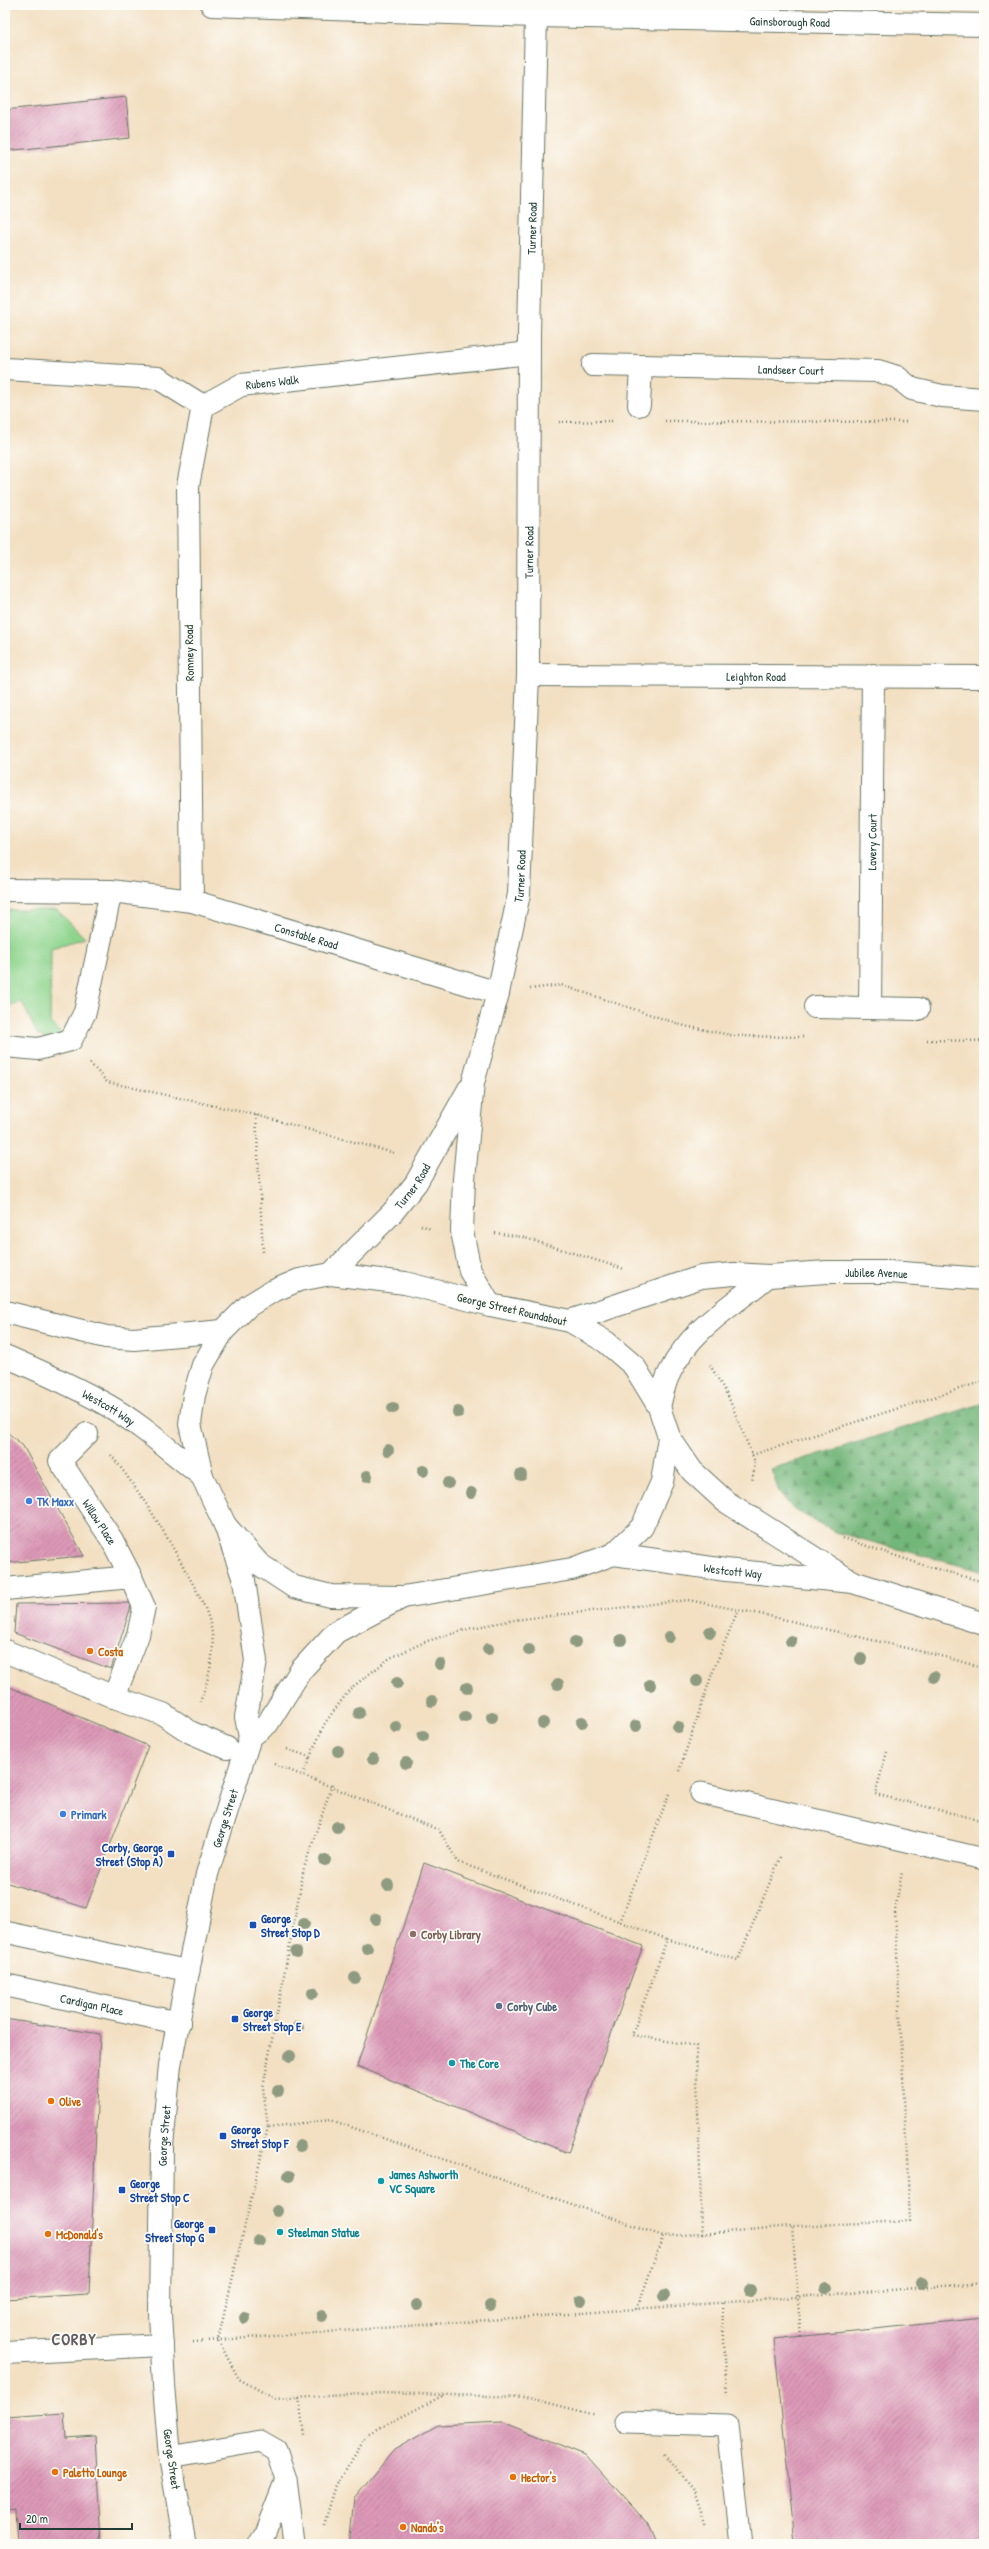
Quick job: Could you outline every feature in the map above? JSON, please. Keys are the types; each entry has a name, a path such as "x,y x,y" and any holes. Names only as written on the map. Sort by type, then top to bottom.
{"main road":[{"name":"Gainsborough Road","path":"212,5 536,16 984,25"},
{"name":"Turner Road","path":"490,1304 470,1271 462,1231 464,1179 473,1083 498,993 519,894 528,675 529,353 536,16"},
{"name":"Rubens Walk","path":"203,406 240,385 529,353"},
{"name":"Landseer Court","path":"593,365 878,370 897,377 912,389 942,396 984,400"},
{"path":"639,405 641,366"},
{"path":"5,369 158,378 203,406"},
{"name":"Romney Road","path":"192,901 188,486 203,406"},
{"name":"Leighton Road","path":"528,675 873,675 984,677"},
{"name":"Lavery Court","path":"870,1008 873,675"},
{"name":"Constable Road","path":"5,890 111,891 192,901 498,993"},
{"path":"5,1046 38,1049 71,1040 85,1012 111,891"},
{"path":"816,1007 918,1009"},
{"name":"Turner Road","path":"331,1274 392,1213 416,1183 473,1083"},
{"name":"Jubilee Avenue","path":"570,1322 701,1277 734,1274 768,1276 827,1272 889,1272 984,1279"},
{"name":"George Street Roundabout","path":"331,1274 405,1283 570,1322 606,1342 634,1366 659,1407 668,1437 662,1482 642,1527 614,1554 572,1569 403,1598 331,1596 294,1587 259,1564 225,1525 202,1476 190,1424 194,1395 203,1365 223,1331 248,1306 271,1292 299,1280 331,1274"},
{"path":"659,1407 669,1373 688,1342 712,1317 740,1300 768,1276"},
{"path":"5,1312 106,1337 134,1339 223,1331"},
{"name":"Westcott Way","path":"5,1356 68,1384 108,1405 138,1425 202,1476"},
{"name":"Willow Place","path":"87,1434 60,1460 112,1540 144,1607 138,1635 114,1697"},
{"name":"Westcott Way","path":"668,1437 692,1471 725,1501 853,1582"},
{"name":"George Street","path":"185,2544 170,2457 160,2314 162,2146 170,2065 207,1874 250,1737 246,1717 256,1661 244,1580 225,1525"},
{"name":"Westcott Way","path":"614,1554 726,1570 853,1582 984,1624"},
{"path":"5,1589 131,1577"},
{"path":"250,1737 268,1723 301,1670 336,1632 403,1598"},
{"path":"5,1651 114,1697 163,1714 190,1732 227,1748"},
{"name":"Cardigan Place","path":"5,1985 179,2023"},
{"path":"5,2353 162,2344"}],"lane":[{"path":"701,1793 984,1859"},
{"path":"5,1932 189,1971"},
{"path":"625,2422 728,2425 741,2544"},
{"path":"170,2457 260,2441 276,2450 286,2479 294,2544"},
{"path":"258,2544 265,2533 286,2479"}],"path":[{"path":"529,422 616,421"},
{"path":"663,421 915,422"},
{"path":"498,993 561,985 685,1026 735,1036 806,1037"},
{"path":"71,1040 106,1082 256,1115 394,1153"},
{"path":"926,1040 984,1041"},
{"path":"256,1115 263,1253"},
{"path":"488,1232 522,1237 628,1271"},
{"path":"704,1359 715,1370 728,1396 755,1462 751,1485"},
{"path":"752,1455 984,1381"},
{"path":"107,1449 140,1492 173,1545 202,1600 212,1634 209,1679 197,1709"},
{"path":"838,1536 926,1566 984,1582"},
{"path":"303,1775 325,1723 350,1690 390,1658 427,1642 472,1628 514,1620 653,1602 688,1600 945,1657 984,1668"},
{"path":"677,1775 713,1671 738,1610"},
{"path":"282,1747 310,1757"},
{"path":"887,1752 875,1794 984,1821"},
{"path":"268,1762 332,1785 439,1830 458,1862 667,1939 738,1960 781,1855"},
{"path":"332,1785 303,1876 263,2088 268,2127 218,2340 239,2379 275,2399 380,2392 525,2398 625,2422 666,2455 693,2488 708,2530"},
{"path":"620,1922 671,1789"},
{"path":"268,2127 330,2120 663,2236 792,2226 910,2221 895,1911 903,1868"},
{"path":"667,1939 632,2035 696,2046 702,2234"},
{"path":"792,2226 801,2336"},
{"path":"637,2309 663,2236"},
{"path":"162,2344 984,2283"},
{"path":"722,2303 728,2425"},
{"path":"321,2532 336,2485 368,2434 444,2394"}],"green space":[{"path":"5,910 57,910 85,938 51,948 50,1023 63,1035 49,1041 37,1034 22,1002 6,1008"},
{"path":"984,1403 984,1572 835,1532 793,1509 779,1492 771,1469"}],"building":[{"path":"126,97 130,138 5,151 5,110"},
{"name":"TK Maxx","path":"5,1430 23,1446 84,1556 5,1563"},
{"name":"Costa","path":"132,1603 111,1669 14,1633 16,1604"},
{"name":"Primark","path":"5,1685 148,1746 86,1908 5,1882"},
{"name":"Corby Cube","path":"424,1863 643,1946 568,2153 357,2066"},
{"path":"5,2019 100,2034 89,2294 5,2299"},
{"path":"984,2318 984,2544 795,2544 774,2339"},
{"name":"Paletto Lounge","path":"64,2413 66,2438 95,2436 101,2544 17,2544 15,2510 5,2511 5,2417"},
{"path":"503,2422 585,2455 647,2524 656,2544 349,2544 354,2499 394,2450 438,2425"}],"place":[{"name":"TK Maxx","path":"29,1501"},
{"name":"Costa","path":"90,1651"},
{"name":"Primark","path":"63,1814"},
{"name":"Corby, George Street (Stop A)","path":"171,1854"},
{"name":"George Street Stop D","path":"253,1925"},
{"name":"Corby Library","path":"413,1934"},
{"name":"Corby Cube","path":"499,2006"},
{"name":"George Street Stop E","path":"235,2019"},
{"name":"The Core","path":"452,2063"},
{"name":"Olive","path":"51,2101"},
{"name":"George Street Stop F","path":"223,2136"},
{"name":"James Ashworth VC Square","path":"381,2181"},
{"name":"George Street Stop C","path":"122,2190"},
{"name":"George Street Stop G","path":"212,2230"},
{"name":"Steelman Statue","path":"280,2232"},
{"name":"McDonald's","path":"48,2234"},
{"name":"Paletto Lounge","path":"55,2472"},
{"name":"Hector's","path":"513,2477"},
{"name":"Nando's","path":"403,2527"}],"district":[{"name":"CORBY","path":"74,2339"}]}
